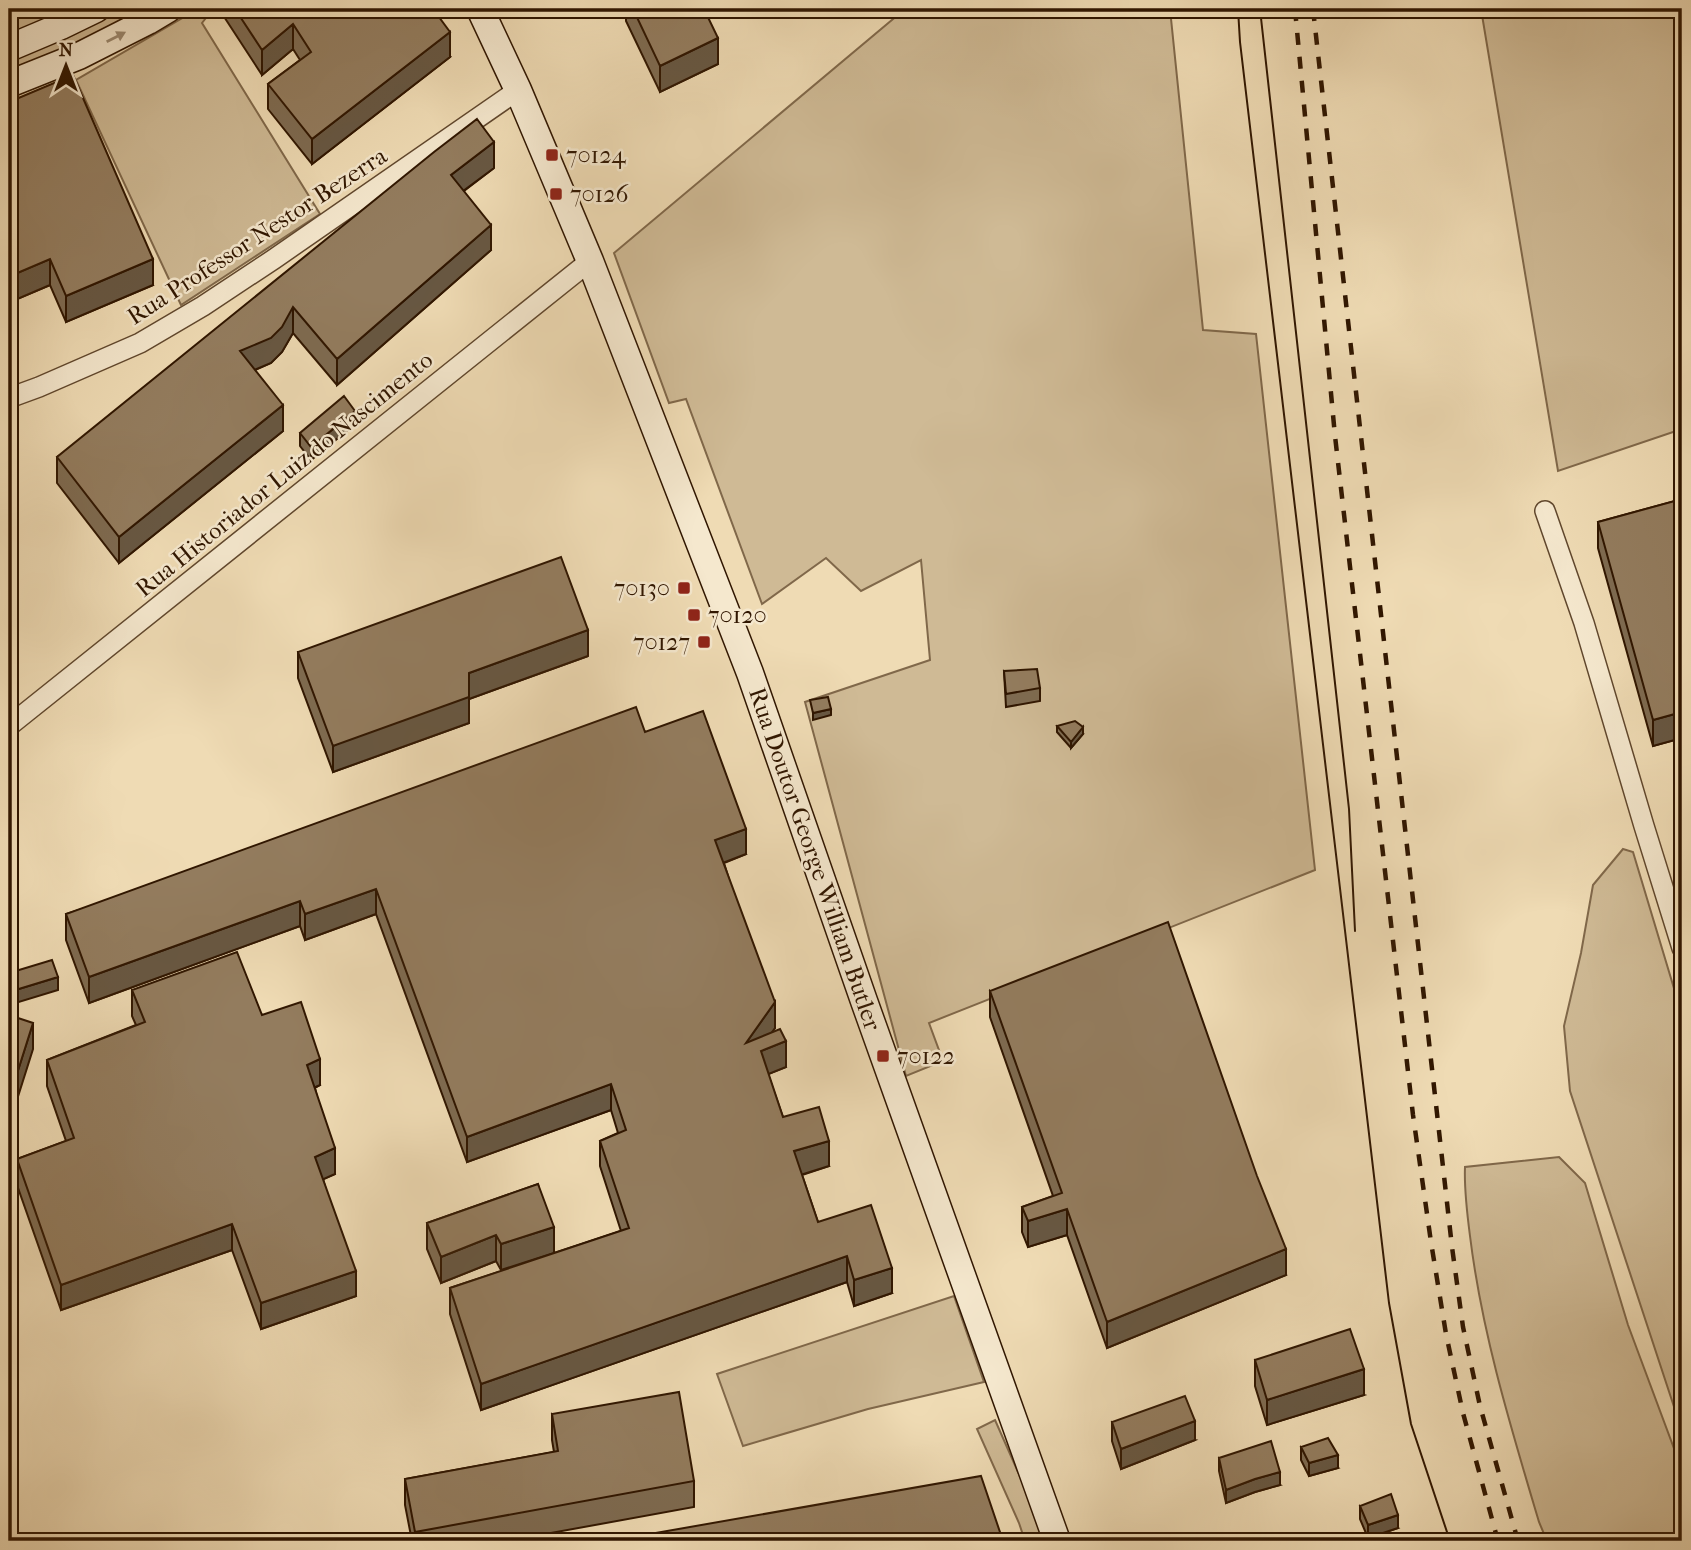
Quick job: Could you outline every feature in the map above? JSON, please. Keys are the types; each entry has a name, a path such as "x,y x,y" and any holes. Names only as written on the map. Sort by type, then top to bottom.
{"street":[{"path":"9,48 96,9"},
{"path":"9,83 79,55 168,9"},
{"name":"Rua Doutor George William Butler","path":"480,9 518,90 590,261 750,673 1058,1541"},
{"name":"Rua Professor Nestor Bezerra","path":"9,398 139,342 203,306 274,260 518,90"},
{"name":"Rua Historiador Luiz do Nascimento","path":"9,726 590,261"},
{"path":"1545,511 1584,623 1682,948"}],"shaded area":[{"path":"32,9 76,9 9,37 9,18"},
{"path":"104,9 154,9 9,77 9,52"},
{"path":"198,9 213,9 202,23 320,214 181,305 76,80"},
{"path":"905,9 1170,9 1203,330 1256,334 1315,870 929,1023 943,1061 906,1076 805,702 930,660 921,560 861,591 826,558 762,604 686,399 669,403 614,253"},
{"path":"1481,9 1682,9 1682,429 1558,471"},
{"path":"1623,849 1633,852 1682,1015 1682,1431 1570,1091 1564,1026 1593,885"},
{"path":"1559,1157 1585,1183 1628,1325 1682,1470 1682,1541 1547,1541 1539,1522 1498,1381 1482,1309 1468,1219 1465,1167"},
{"path":"954,1296 984,1382 868,1409 743,1446 717,1374"},
{"path":"995,1420 1033,1506 1045,1541 1025,1541 977,1429"}],"building":[{"path":"235,9 269,9 272,13 278,9 433,9 450,32 312,139 268,84 311,52 293,24 262,50"},
{"path":"633,9 704,9 718,38 660,66"},
{"path":"73,75 153,259 66,296 50,259 15,274 9,260 9,102"},
{"path":"477,119 494,142 451,175 491,225 337,359 293,307 282,327 271,338 240,351 283,405 119,537 57,457"},
{"path":"344,396 355,411 311,447 300,433"},
{"path":"1682,499 1682,712 1653,720 1598,522"},
{"path":"561,557 588,630 469,673 469,697 333,746 298,652"},
{"path":"1037,669 1040,688 1006,694 1004,671"},
{"path":"828,697 831,709 813,713 810,700"},
{"path":"636,707 645,732 703,711 746,829 715,840 775,1002 746,1043 780,1029 786,1041 761,1051 783,1117 819,1107 829,1141 794,1151 818,1222 871,1205 892,1268 854,1280 847,1256 481,1384 450,1288 629,1228 600,1141 626,1130 611,1084 467,1137 376,889 305,914 300,901 89,977 66,914"},
{"path":"1075,721 1083,727 1071,742 1057,726"},
{"path":"1168,922 1257,1176 1286,1249 1107,1322 1067,1209 1028,1221 1022,1207 1062,1193 990,991"},
{"path":"237,952 262,1015 301,1002 320,1059 307,1065 335,1148 315,1157 356,1271 261,1303 232,1224 61,1285 17,1159 74,1138 47,1060 145,1022 132,990"},
{"path":"52,960 58,977 9,992 9,973"},
{"path":"9,1015 33,1023 9,1099"},
{"path":"538,1184 554,1227 501,1244 496,1235 441,1257 427,1223"},
{"path":"1350,1329 1364,1369 1267,1400 1255,1360"},
{"path":"679,1392 694,1481 415,1532 405,1479 558,1451 552,1414"},
{"path":"1185,1396 1195,1421 1121,1449 1112,1422"},
{"path":"1328,1438 1338,1455 1309,1463 1301,1447"},
{"path":"1271,1441 1280,1472 1226,1490 1219,1458"},
{"path":"981,1476 1003,1541 610,1541"},
{"path":"1391,1494 1398,1515 1368,1525 1360,1506"}],"tram line":[{"path":"1238,9 1389,1303 1411,1424 1450,1541"},
{"path":"1260,9 1349,809 1355,931"}],"railway":[{"path":"1295,9 1335,436 1413,1115 1446,1334 1463,1413 1498,1541"},
{"path":"1313,9 1452,1247 1463,1327 1480,1406 1518,1541"}],"place":[{"name":"70124","path":"552,155"},
{"name":"70126","path":"556,194"},
{"name":"70130","path":"684,588"},
{"name":"70120","path":"694,615"},
{"name":"70127","path":"704,642"},
{"name":"70122","path":"883,1056"}]}
